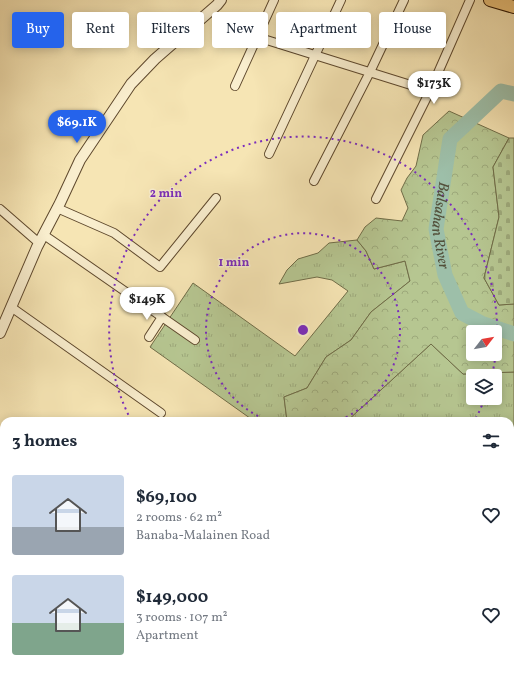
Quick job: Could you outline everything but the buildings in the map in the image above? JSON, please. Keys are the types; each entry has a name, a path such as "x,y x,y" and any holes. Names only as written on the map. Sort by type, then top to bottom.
{"main road":[{"path":"490,0 514,7"}],"street":[{"path":"0,333 41,239 80,160 132,84 154,59 221,0"},
{"path":"268,13 274,0"},
{"path":"269,154 341,0"},
{"path":"314,181 370,72 404,0"},
{"path":"376,199 430,91 470,0"},
{"path":"268,41 430,91"},
{"path":"235,86 252,48"},
{"path":"57,208 114,233 160,267 216,198"},
{"path":"0,209 41,239 195,340"},
{"path":"11,307 161,413"},
{"path":"149,337 162,317"}],"green space":[{"path":"449,111 509,138 493,167 499,217 484,278 499,305 514,304 514,372 502,372 502,369 466,369 466,374 463,374 431,344 351,417 286,417 284,397 307,388 326,357 351,340 371,312 410,281 405,261 374,269 366,251 357,240 365,227 376,218 402,221 408,208 401,190 407,178 416,166 423,135"},
{"path":"509,138 514,138 514,304 499,305 484,278 499,217 493,167"},
{"path":"357,240 366,251 374,269 405,261 410,281 371,312 351,340 326,357 307,388 284,397 286,417 248,417 150,347 193,283 295,356 348,291 332,280 317,277 279,284 287,270 298,259 318,253 329,243"},
{"path":"431,344 463,374 466,374 466,405 502,405 502,372 514,372 514,417 351,417"}],"waterway":[{"name":"Balsahan River","path":"514,94 501,91 450,139 436,229 445,275 462,313 481,323 514,334"}]}
